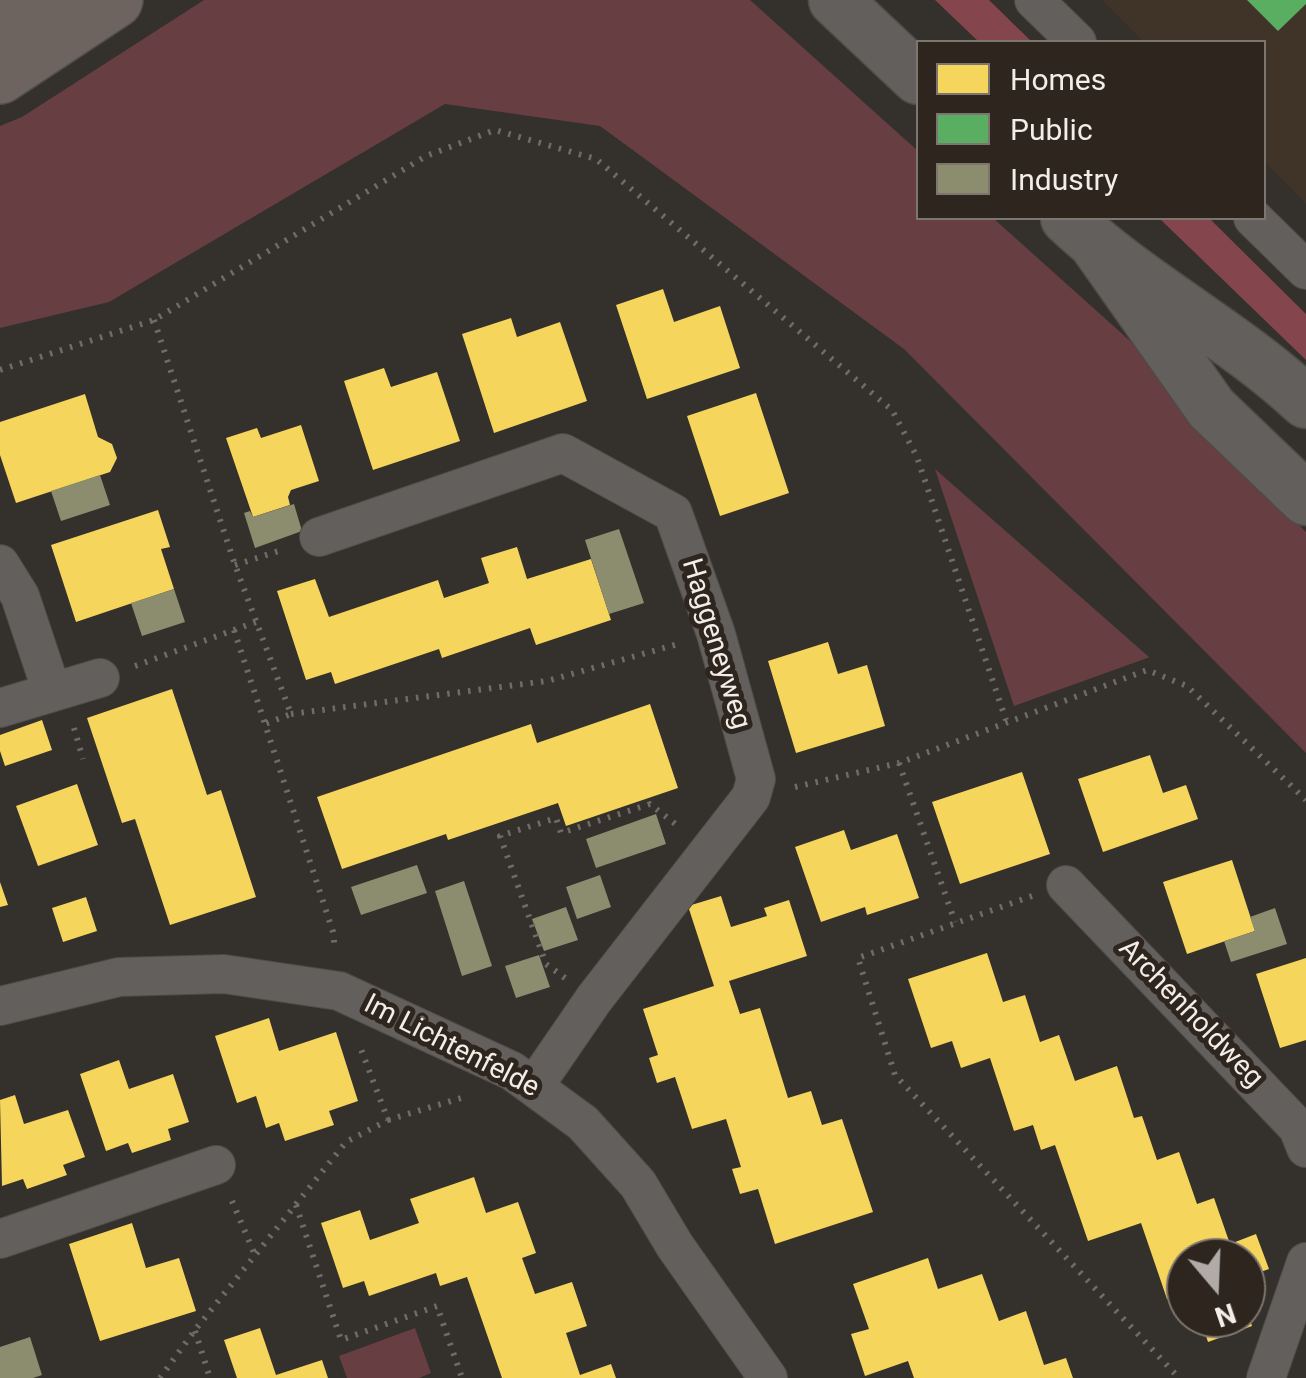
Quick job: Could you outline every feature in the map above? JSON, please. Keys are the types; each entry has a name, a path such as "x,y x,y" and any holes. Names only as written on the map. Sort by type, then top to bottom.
{"highway":[{"path":"0,26 54,0"},
{"path":"0,76 115,0"}],"main road":[{"path":"835,0 916,76"},
{"path":"1082,232 1270,369 1306,402"},
{"path":"1082,232 1210,408 1306,499"}],"street":[{"path":"1034,0 1075,40"},
{"path":"1255,220 1306,270"},
{"name":"Haggeneyweg","path":"320,537 562,453 672,513 716,634 756,779 751,797"},
{"path":"0,564 20,596 52,692"},
{"path":"0,708 100,678"},
{"path":"524,1078 594,999 751,797"},
{"name":"Archenholdweg","path":"1066,885 1298,1128 1306,1148"},
{"name":"Im Lichtenfelde","path":"0,1006 119,977 224,974 339,991 524,1078 583,1123 638,1184 675,1246 768,1378"},
{"path":"0,1239 216,1165"},
{"path":"1266,1378 1306,1262"}],"path":[{"path":"0,370 154,320 426,156 495,130 596,159 892,410 917,457 1006,720"},
{"path":"154,320 236,565 291,714"},
{"path":"236,565 320,537"},
{"path":"100,678 256,622"},
{"path":"234,630 333,932 339,991 388,1120"},
{"path":"266,724 291,714 547,681 716,634"},
{"path":"751,797 899,763 1147,670 1187,686 1306,800"},
{"path":"899,763 955,922"},
{"path":"594,999 546,964 500,836 556,818 561,834 650,804 708,849"},
{"path":"1066,885 858,958 895,1075 1179,1378"},
{"path":"160,1378 346,1142 388,1120 524,1078"},
{"path":"216,1165 255,1255"},
{"path":"295,1204 341,1340 436,1306 462,1378"},
{"path":"195,1330 210,1378"}],"shaded area":[{"path":"204,0 750,0 916,149 916,220 995,220 1177,383 1196,423 1306,532 1306,753 904,349 600,126 445,104 109,302 0,328 0,126 22,117"},
{"path":"935,0 989,0 1030,40 977,40"},
{"path":"1102,0 1306,0 1306,204 1266,163 1266,40 1142,40"},
{"path":"1161,220 1211,220 1306,314 1306,360"},
{"path":"935,469 1149,657 1150,657 1014,706"},
{"path":"415,1328 431,1373 419,1378 347,1378 339,1356"}],"building: Homes":[{"path":"663,289 674,322 720,306 740,368 647,399 616,305"},
{"path":"511,318 517,337 560,322 587,401 494,433 462,334"},
{"path":"384,368 391,387 437,372 460,441 373,470 344,381"},
{"path":"756,393 789,493 720,516 687,416"},
{"path":"85,394 98,437 112,444 117,458 110,472 16,503 0,455 0,422"},
{"path":"301,425 319,481 291,490 290,505 253,517 226,438 257,428 261,438"},
{"path":"158,510 170,547 161,549 174,589 76,622 51,545"},
{"path":"517,547 527,579 591,559 611,620 536,645 530,628 442,658 439,649 335,684 331,672 306,680 277,591 315,579 329,617 438,580 444,598 489,583 481,558"},
{"path":"828,642 838,674 867,665 885,726 796,753 768,661"},
{"path":"172,689 207,795 221,790 256,897 170,925 135,819 122,823 87,718"},
{"path":"650,704 678,788 566,826 558,803 448,840 446,834 342,869 317,797 531,724 537,743"},
{"path":"42,720 52,750 5,766 0,735"},
{"path":"1150,755 1163,793 1186,785 1198,819 1103,852 1078,779"},
{"path":"1022,772 1050,854 960,884 932,802"},
{"path":"77,784 98,845 38,866 16,806"},
{"path":"844,830 851,850 897,834 919,898 867,915 865,907 821,922 795,847"},
{"path":"1232,860 1255,931 1187,954 1163,882"},
{"path":"0,882 8,905 0,907"},
{"path":"721,896 731,927 767,916 764,908 789,900 807,956 729,981 740,1014 760,1008 788,1098 811,1091 822,1125 842,1119 873,1212 775,1244 758,1189 740,1194 732,1169 741,1167 726,1119 692,1129 675,1077 657,1083 649,1058 658,1055 643,1009 714,986 688,906"},
{"path":"86,897 97,931 63,942 52,908"},
{"path":"987,953 1003,1002 1025,995 1040,1042 1059,1035 1075,1081 1117,1066 1134,1118 1142,1116 1157,1160 1179,1152 1197,1204 1214,1198 1228,1238 1166,1238 1166,1296 1141,1223 1088,1241 1055,1145 1041,1150 1033,1125 1014,1131 990,1058 961,1068 952,1041 931,1048 908,979"},
{"path":"1306,958 1306,1040 1280,1048 1256,974"},
{"path":"269,1018 279,1051 336,1032 358,1101 329,1111 334,1125 285,1141 279,1123 266,1128 256,1096 237,1103 215,1036"},
{"path":"119,1060 129,1089 173,1074 189,1122 168,1129 171,1140 132,1153 128,1143 106,1151 80,1074"},
{"path":"15,1095 24,1124 68,1110 85,1157 63,1165 67,1175 27,1189 23,1179 2,1186 0,1100"},
{"path":"474,1177 486,1213 518,1202 536,1253 522,1258 535,1294 572,1282 587,1326 566,1333 580,1375 611,1364 616,1378 502,1378 467,1277 440,1286 436,1273 369,1296 364,1281 343,1288 321,1223 360,1210 370,1240 419,1223 410,1199"},
{"path":"132,1223 146,1268 179,1258 196,1311 100,1341 69,1244"},
{"path":"928,1258 938,1289 982,1274 999,1321 1026,1311 1044,1365 1066,1358 1073,1378 914,1378 908,1361 865,1376 851,1334 869,1329 853,1284"},
{"path":"260,1328 276,1375 322,1360 328,1378 237,1378 224,1340"}],"building: Public":[{"path":"1247,0 1306,0 1306,4 1278,31"}],"building: Industry":[{"path":"100,475 110,505 61,521 51,491"},
{"path":"294,504 302,531 255,548 244,513 250,511 253,517"},
{"path":"619,529 644,603 609,614 585,540"},
{"path":"174,589 185,622 142,636 131,603"},
{"path":"656,814 666,844 596,868 586,839"},
{"path":"417,865 427,893 361,915 351,887"},
{"path":"600,875 611,907 577,919 566,887"},
{"path":"464,881 492,966 462,976 435,891"},
{"path":"566,907 578,940 544,951 532,919"},
{"path":"1275,908 1287,944 1231,962 1224,941 1255,931 1250,917"},
{"path":"539,955 550,987 516,998 505,966"},
{"path":"30,1337 42,1375 0,1378 0,1347"}]}
